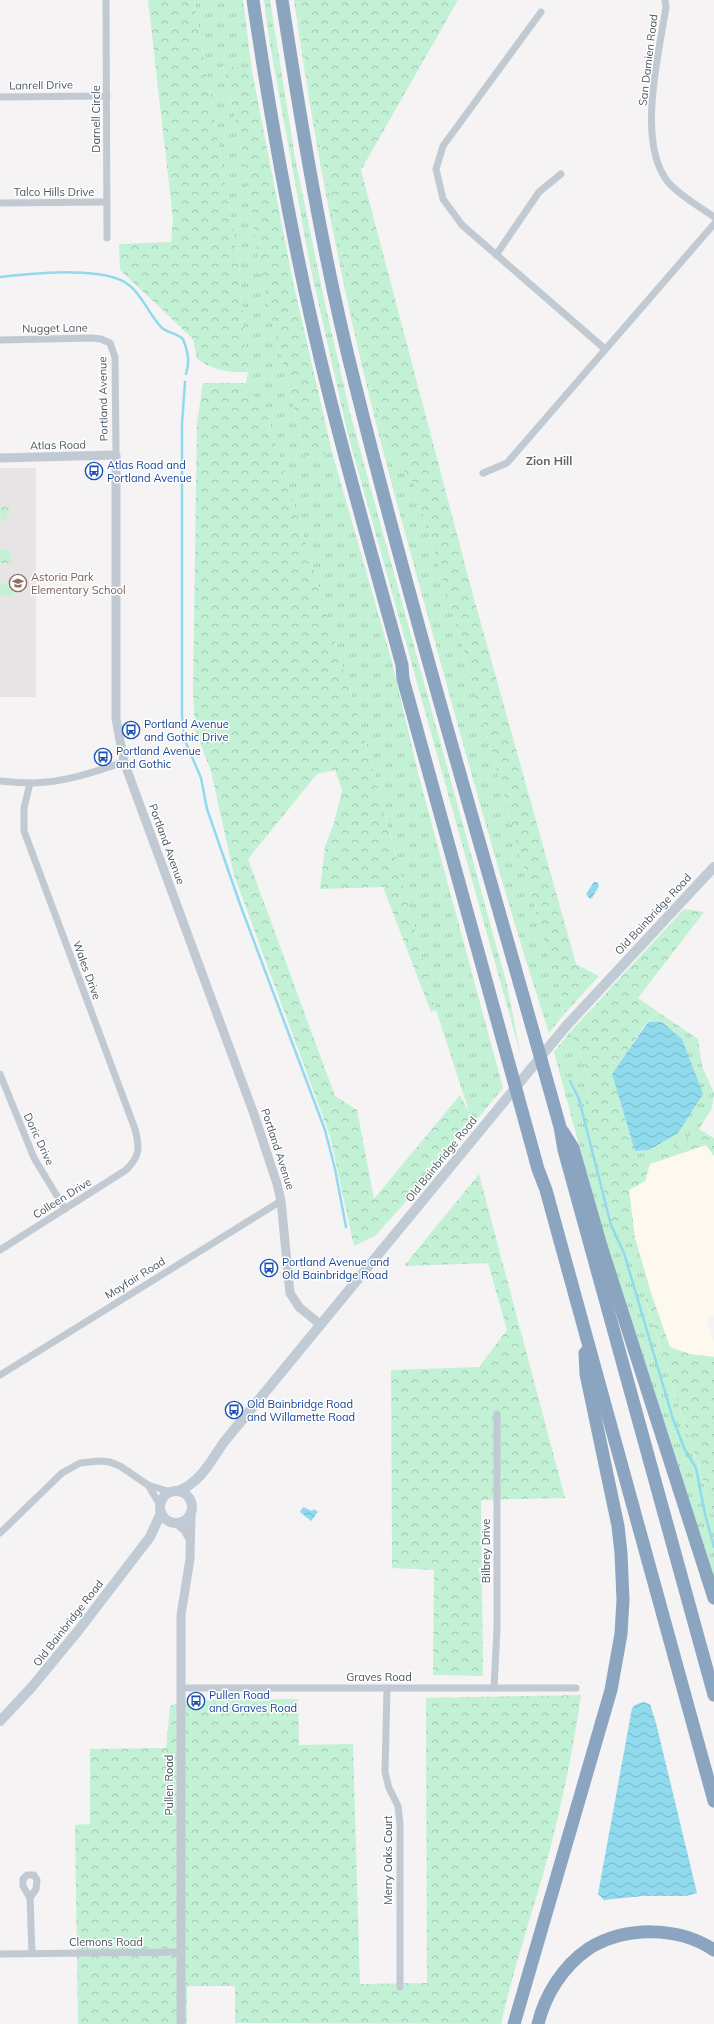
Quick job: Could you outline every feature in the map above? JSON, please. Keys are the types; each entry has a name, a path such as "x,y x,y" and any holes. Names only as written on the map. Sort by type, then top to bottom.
{"highway":[{"path":"253,0 283,176 312,323 346,462 402,665 403,679 584,1327 714,1801"},
{"path":"282,0 312,182 354,383 489,877 560,1127 566,1158 714,1695"},
{"path":"560,1127 573,1148 601,1246 714,1598"},
{"path":"514,2024 611,1690 621,1634 623,1600 621,1547 618,1526 586,1374 584,1327"},
{"path":"538,2024 545,2000 556,1981 588,1950 600,1944 623,1935 658,1932 676,1934 714,1950"}],"main road":[{"name":"Old Bainbridge Road","path":"191,1499 199,1478 224,1442 493,1114 567,1025 714,867"},
{"name":"Old Bainbridge Road","path":"174,1492 188,1487 199,1478"},
{"path":"174,1492 185,1493 191,1499 193,1507 191,1515 186,1521 175,1524 165,1519 160,1509 165,1495 174,1492"},
{"name":"Old Bainbridge Road","path":"0,1721 50,1667 150,1537 160,1509"},
{"name":"Old Bainbridge Road","path":"150,1537 175,1524"}],"street":[{"name":"Darnell Circle","path":"106,0 107,238"},
{"name":"San Damien Road","path":"665,0 666,7 652,97 652,144 657,163 668,182 714,217"},
{"path":"541,12 443,146 436,169 443,199 462,225 606,349"},
{"name":"Lanrell Drive","path":"0,97 107,96"},
{"path":"496,255 539,192 561,174"},
{"name":"Talco Hills Drive","path":"0,203 107,202"},
{"path":"483,473 507,463 714,224"},
{"name":"Nugget Lane","path":"0,340 92,338 101,339 110,343"},
{"name":"Portland Avenue","path":"110,343 115,358 116,719 124,762 255,1117 282,1201 290,1293 299,1307 321,1325"},
{"name":"Atlas Road","path":"0,458 116,456"},
{"path":"0,781 30,783 49,782 79,776 124,762"},
{"name":"Wales Drive","path":"30,783 24,808 24,831 135,1129 138,1150 133,1163"},
{"name":"Doric Drive","path":"0,1074 34,1158 65,1209"},
{"name":"Colleen Drive","path":"0,1250 126,1170 133,1163"},
{"name":"Mayfair Road","path":"0,1375 282,1201"},
{"name":"Bilbrey Drive","path":"494,1688 497,1629 497,1414"},
{"path":"0,1533 62,1473 80,1463 99,1461 110,1462 120,1466 148,1485 174,1492"},
{"path":"148,1485 160,1509"},
{"name":"Pullen Road","path":"182,2024 182,1602 191,1546 191,1515"},
{"path":"175,1524 189,1536 191,1546"},
{"name":"Graves Road","path":"181,1688 576,1688"},
{"name":"Merry Oaks Court","path":"387,1688 385,1772 389,1788 398,1806 400,1824 400,1987"},
{"path":"30,1898 32,1953"},
{"name":"Clemons Road","path":"0,1954 181,1952"}],"shaded area":[{"name":"Astoria Park Elementary School","path":"0,468 36,468 36,697 0,697"},
{"path":"706,1145 714,1156 714,1315 706,1319 714,1341 714,1357 690,1354 670,1347 651,1293 635,1238 629,1190 645,1181 650,1164"}],"green space":[{"path":"148,0 194,0 239,267 248,372 221,370 209,366 197,359 193,339 120,270 119,244 171,242 173,219"},
{"path":"194,0 243,0 252,71 223,66 241,144 260,270 306,457 332,452 392,662 419,777 503,1088 473,1124 436,1010 370,758 268,418 246,383 248,372 239,267"},
{"path":"264,0 270,0 295,157 324,299 350,413 507,985 521,1056 347,431 310,265 269,39"},
{"path":"294,0 297,0 307,77 328,189 358,333 385,446 413,482 454,616 565,1013 549,1033 504,887 476,789 370,399 347,300 327,201 309,100"},
{"path":"297,0 458,0 361,170 473,595 576,964 599,976 565,1013 458,630 413,482 385,446 358,333 328,189 307,77"},
{"path":"223,65 252,71 293,282 332,452 306,457 260,270 241,144"},
{"path":"203,383 246,383 268,418 370,758 436,1010 431,1012 383,887 320,889 325,847 334,823 342,790 335,770 317,774 248,859 335,1096 357,1110 374,1199 460,1095 471,1116 420,1186 376,1235 354,1246 330,1136 234,875 211,771 195,729 193,691 197,423"},
{"path":"0,506 9,508 8,516 1,522"},
{"path":"0,550 10,550 11,563 0,563"},
{"path":"0,584 13,584 13,596 0,596"},
{"path":"684,909 704,912 638,998 658,1012 647,1022 612,1074 640,1167 650,1164 645,1181 629,1190 635,1238 615,1235 583,1111 590,1084 582,1058 570,1032"},
{"path":"658,1012 698,1039 702,1066 714,1093 712,1108 699,1129 650,1164 640,1167 635,1151 649,1150 694,1073 682,1039 662,1022 648,1022"},
{"path":"570,1032 582,1058 590,1084 583,1111 615,1235 635,1238 651,1293 644,1296 714,1516 714,1589 622,1305 554,1052"},
{"path":"699,1129 714,1138 714,1156 706,1145 650,1164"},
{"path":"479,1174 565,1498 481,1500 483,1676 433,1675 434,1570 392,1568 391,1370 479,1367 507,1330 488,1263 404,1266"},
{"path":"651,1293 670,1347 690,1354 714,1357 714,1516 644,1295"},
{"path":"581,1695 557,1822 501,2024 235,2023 235,1986 187,1986 187,2024 78,2024 75,1825 90,1824 90,1749 166,1748 170,1706 190,1700 298,1699 299,1745 353,1744 360,1984 427,1983 426,1698"}],"water":[{"path":"594,882 597,882 599,886 590,899 586,894"},
{"path":"648,1022 662,1022 682,1039 703,1094 678,1133 649,1150 635,1151 612,1074"},
{"path":"303,1507 312,1511 314,1509 318,1512 311,1521 300,1512"},
{"path":"643,1702 650,1704 656,1723 697,1893 686,1896 643,1896 604,1900 598,1894 632,1708"}],"waterway":[{"path":"0,277 67,272 103,275 118,279 134,289 162,328 178,335 183,339 188,356 186,374"},
{"path":"185,382 182,424 182,716 184,738 201,778 207,809 241,907 325,1130 335,1169 346,1227"},
{"path":"570,1081 579,1099 611,1225 624,1253 673,1419 685,1450 696,1468 705,1514 714,1547"}],"place":[{"name":"Atlas Road and Portland Avenue","path":"94,471"},
{"name":"Astoria Park Elementary School","path":"18,583"},
{"name":"Portland Avenue and Gothic Drive","path":"131,730"},
{"name":"Portland Avenue and Gothic","path":"103,757"},
{"name":"Portland Avenue and Old Bainbridge Road","path":"269,1268"},
{"name":"Old Bainbridge Road and Willamette Road","path":"234,1410"},
{"name":"Pullen Road and Graves Road","path":"196,1701"}],"district":[{"name":"Zion Hill","path":"549,460"}]}
